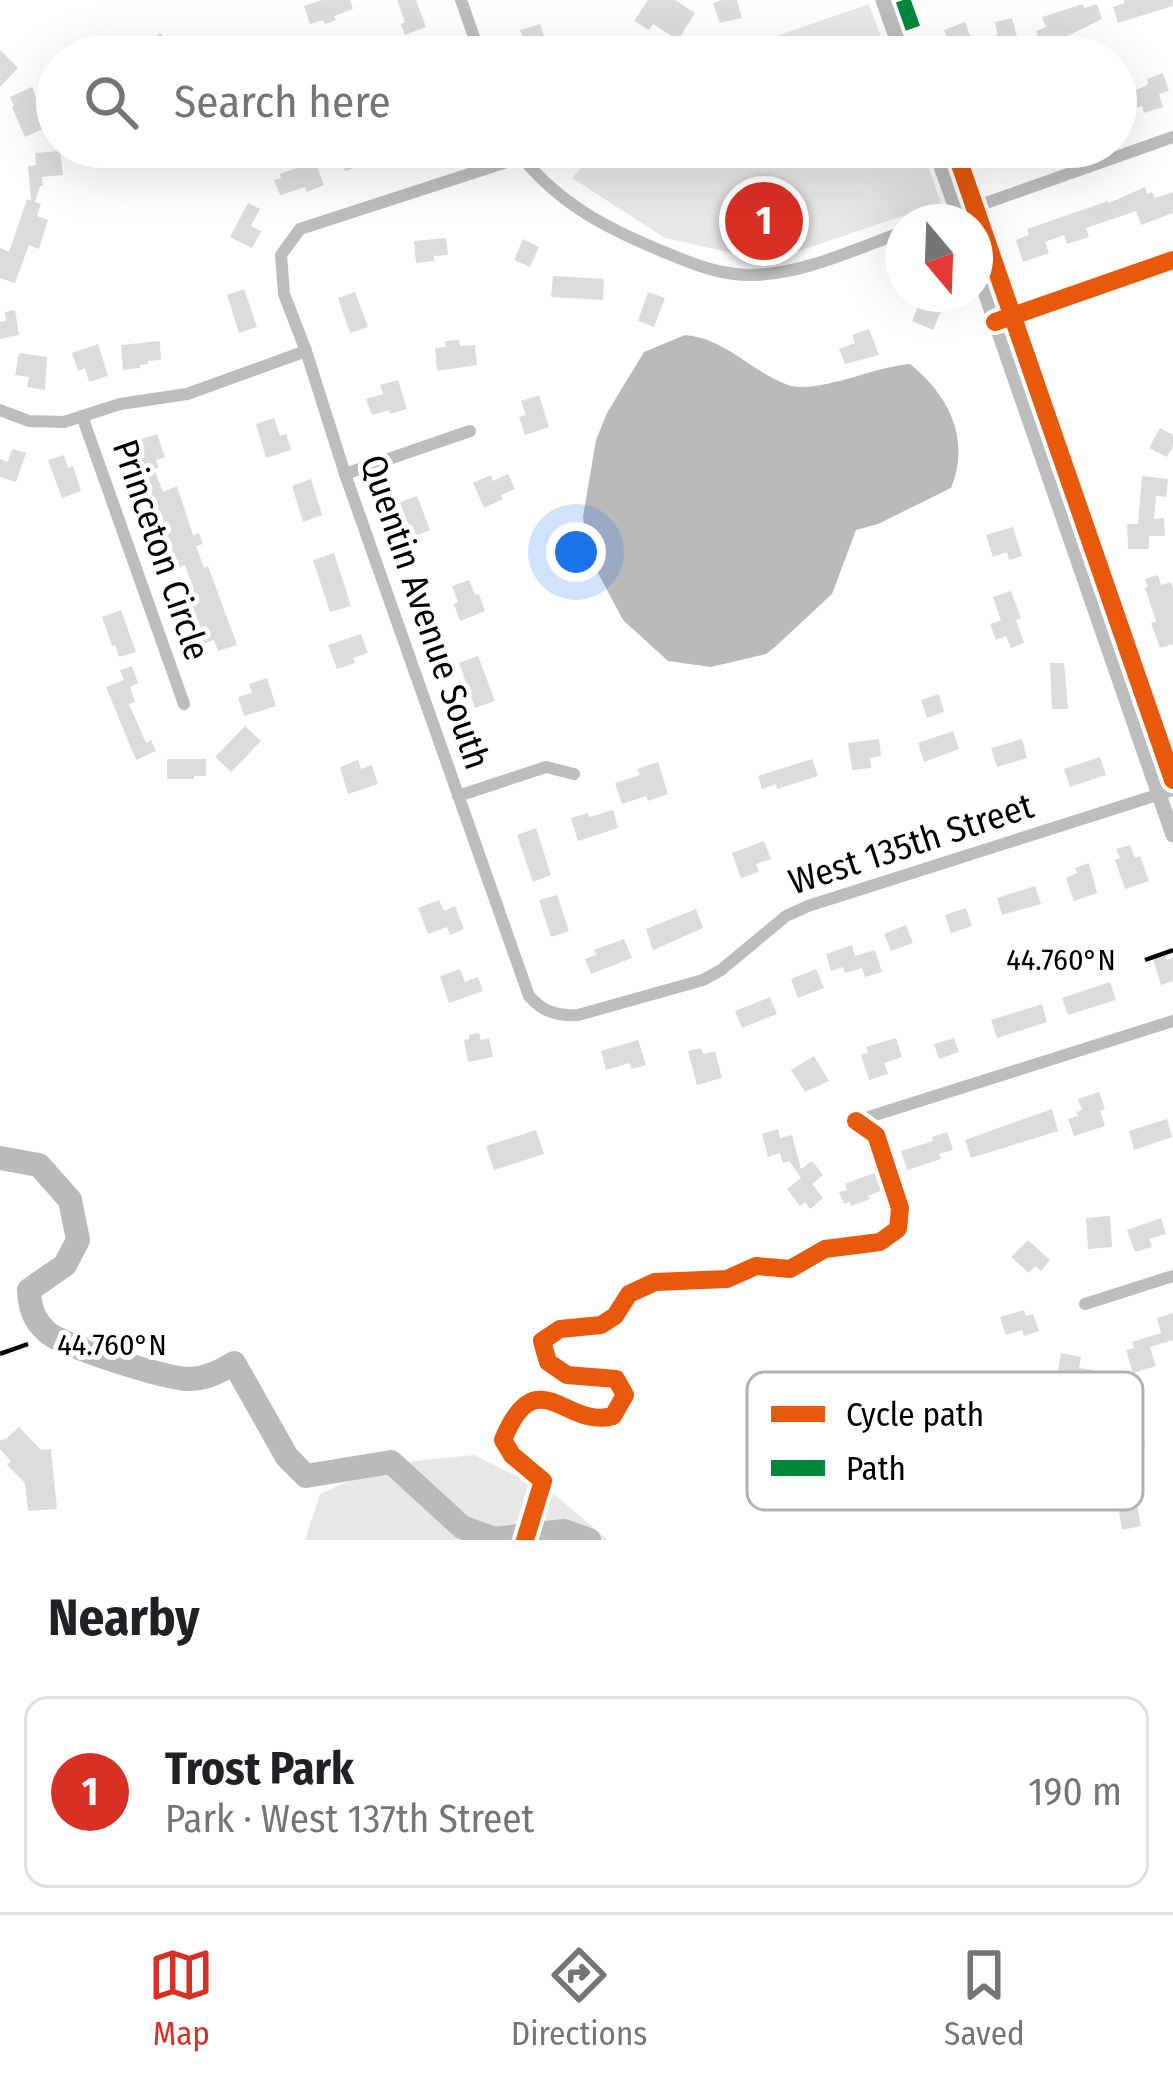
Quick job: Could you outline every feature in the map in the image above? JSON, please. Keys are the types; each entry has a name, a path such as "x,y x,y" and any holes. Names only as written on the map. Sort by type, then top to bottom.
{"street":[{"path":"461,0 474,36"},
{"path":"887,1 897,36"},
{"path":"1137,150 1173,136"},
{"name":"Quentin Avenue South","path":"474,168 300,229 281,255 284,294 524,984 545,1010"},
{"path":"535,168 562,198 589,217 700,267 724,272 746,275 789,270 885,238"},
{"path":"941,168 954,204"},
{"path":"993,205 1089,168"},
{"path":"993,312 1166,792 1173,835"},
{"path":"0,410 46,423 120,404 187,394 306,351"},
{"name":"Princeton Circle","path":"82,416 184,704"},
{"path":"345,474 470,430"},
{"path":"458,796 546,767 574,774"},
{"name":"West 135th Street","path":"545,1010 578,1015 703,980 786,916 808,906 1166,792"},
{"path":"856,1121 1173,1021"},
{"path":"1085,1304 1173,1276"}],"shaded area":[{"path":"869,4 880,36 777,36"},
{"path":"582,168 928,168 941,203 885,204 885,222 769,261 665,238 572,178"},
{"path":"685,335 713,343 774,379 800,387 910,364 945,404 959,453 951,488 856,530 832,594 775,647 766,654 711,667 668,661 623,620 588,554 583,517 596,440 607,413 644,352"},
{"path":"474,1455 555,1495 608,1540 305,1540 320,1494 386,1464"}],"building":[{"path":"322,0 350,0 353,9 325,24 323,20 310,24 304,6"},
{"path":"397,0 416,0 426,27 405,35"},
{"path":"648,0 675,0 695,13 681,36 653,24 649,30 634,21"},
{"path":"737,0 742,18 720,23 713,3"},
{"path":"1124,0 1173,0 1173,6 1118,23 1113,7"},
{"path":"1097,4 1102,19 1067,36 1038,36 1036,31 1046,27 1042,17"},
{"path":"1012,18 1017,36 994,36 998,35 995,22"},
{"path":"965,22 970,36 946,36 944,30"},
{"path":"540,24 544,36 522,36 520,30"},
{"path":"0,50 18,68 0,87"},
{"path":"1163,73 1169,91 1159,94 1163,107 1144,113 1142,106 1137,108 1137,89 1148,84 1147,79"},
{"path":"32,87 36,132 25,137 10,97"},
{"path":"28,166 62,168 63,175 42,177 35,202 41,204 37,216 48,220 39,249 29,245 15,283 0,278 0,248 9,252 27,199 31,201"},
{"path":"317,168 324,185 280,195 274,180 280,174"},
{"path":"1145,187 1155,198 1173,192 1173,213 1141,225 1136,211 1086,228 1089,237 1067,244 1064,235 1045,242 1049,253 1023,262 1016,240 1029,235 1027,229"},
{"path":"248,203 260,209 251,226 261,231 252,248 230,237"},
{"path":"446,238 448,255 416,263 414,241"},
{"path":"523,239 539,247 530,267 514,260"},
{"path":"553,276 604,279 603,300 551,297"},
{"path":"244,289 257,327 239,333 227,295"},
{"path":"355,292 368,327 350,333 338,298"},
{"path":"648,292 665,298 654,327 638,321"},
{"path":"15,310 19,335 0,339 5,312"},
{"path":"916,312 941,312 933,330 912,321"},
{"path":"869,329 879,355 845,364 839,349 855,343 852,335"},
{"path":"459,340 460,346 475,345 477,365 437,371 435,348"},
{"path":"160,341 161,360 123,370 121,345"},
{"path":"98,344 108,376 89,382 85,368 78,371 72,353"},
{"path":"19,353 47,357 45,390 27,387 29,377 15,375"},
{"path":"398,380 407,409 372,415 366,399 383,394 380,385"},
{"path":"539,395 549,427 525,435 519,417 526,415 521,401"},
{"path":"274,418 291,450 266,458 256,424"},
{"path":"1160,428 1173,435 1167,457 1149,448"},
{"path":"157,434 165,457 156,460 159,468 154,469 163,492 177,486 193,535 199,533 203,544 196,546 237,645 218,651 214,640 200,645 184,596 190,594 192,585 185,565 177,568 168,549 137,460 145,457 139,440"},
{"path":"12,449 26,453 16,482 0,477 0,459 8,462"},
{"path":"64,455 81,491 62,498 48,460"},
{"path":"508,474 515,489 484,508 473,483"},
{"path":"1142,476 1168,479 1166,497 1156,496 1154,519 1164,518 1165,536 1149,536 1149,549 1128,549 1127,524 1138,524"},
{"path":"311,479 322,515 303,522 292,486"},
{"path":"417,496 430,530 413,537 400,502"},
{"path":"1013,527 1022,556 1009,560 1007,552 993,557 986,535"},
{"path":"334,553 351,606 330,612 313,560"},
{"path":"1158,575 1161,585 1171,582 1173,589 1173,644 1160,648 1145,588 1145,579"},
{"path":"469,580 485,611 460,621 452,586"},
{"path":"1011,591 1024,643 1011,648 1006,636 996,640 990,624 1001,620 993,597"},
{"path":"121,610 136,652 119,657 102,617"},
{"path":"361,634 368,653 337,669 328,645"},
{"path":"478,656 495,701 475,708 459,663"},
{"path":"1050,663 1064,663 1068,709 1052,709"},
{"path":"132,666 138,683 130,687 135,702 129,704 146,743 151,740 156,751 136,760 106,687 124,680 120,670"},
{"path":"267,678 276,706 244,716 238,697 252,693 249,684"},
{"path":"939,694 944,712 927,718 921,700"},
{"path":"245,726 261,741 231,772 215,757"},
{"path":"953,731 959,749 924,762 918,743"},
{"path":"879,739 881,756 870,758 871,768 852,770 848,743"},
{"path":"1022,739 1027,758 997,767 991,748"},
{"path":"1100,757 1106,775 1070,787 1064,769"},
{"path":"167,759 206,759 206,776 167,779"},
{"path":"812,759 818,776 762,789 758,776"},
{"path":"358,760 361,769 372,765 378,784 348,794 340,767"},
{"path":"658,762 668,794 622,804 615,783 640,775 637,769"},
{"path":"613,810 618,828 578,841 571,818"},
{"path":"536,828 551,875 533,882 517,835"},
{"path":"764,841 771,859 756,864 759,872 741,878 732,853"},
{"path":"1130,845 1135,858 1140,856 1149,881 1125,889 1116,849"},
{"path":"1089,863 1097,893 1074,901 1066,878"},
{"path":"1035,886 1041,904 1002,915 997,898"},
{"path":"557,895 569,931 551,937 539,900"},
{"path":"439,900 444,911 455,906 464,929 450,935 447,927 428,934 418,908"},
{"path":"966,908 972,926 951,933 945,915"},
{"path":"696,909 703,928 653,950 646,929"},
{"path":"906,925 913,943 891,951 884,934"},
{"path":"624,939 632,958 591,974 585,959 596,955 594,950"},
{"path":"852,945 855,956 875,950 882,972 865,977 862,968 831,971 826,954"},
{"path":"1165,955 1167,960 1173,958 1173,981 1161,985 1153,959"},
{"path":"460,969 465,982 478,977 483,991 449,1003 440,976"},
{"path":"816,969 824,988 798,998 791,979"},
{"path":"1110,982 1116,1000 1068,1015 1062,998"},
{"path":"770,997 777,1014 742,1028 735,1011"},
{"path":"1042,1004 1047,1022 997,1038 991,1020"},
{"path":"479,1033 481,1040 489,1038 493,1057 468,1062 464,1040"},
{"path":"896,1038 902,1057 884,1063 888,1074 869,1080 861,1055 868,1053 866,1047"},
{"path":"954,1038 959,1052 939,1059 934,1044"},
{"path":"638,1040 646,1065 631,1069 630,1063 606,1070 601,1051"},
{"path":"701,1048 703,1054 715,1051 722,1078 697,1085 688,1051"},
{"path":"814,1056 829,1081 805,1092 791,1070"},
{"path":"1099,1092 1105,1126 1074,1136 1068,1119 1082,1110 1078,1099"},
{"path":"1052,1109 1058,1131 971,1158 965,1140"},
{"path":"1167,1119 1172,1137 1134,1150 1129,1131"},
{"path":"778,1129 780,1138 792,1135 801,1169 812,1161 823,1175 812,1184 823,1198 810,1209 805,1202 800,1206 787,1189 801,1178 789,1161 783,1163 780,1153 768,1157 762,1134"},
{"path":"536,1130 544,1154 494,1170 486,1146"},
{"path":"947,1132 953,1150 907,1170 901,1151"},
{"path":"879,1171 885,1189 851,1206 844,1204 839,1192 847,1190 845,1184"},
{"path":"1110,1216 1112,1247 1088,1249 1086,1218"},
{"path":"1161,1218 1166,1234 1149,1239 1152,1247 1135,1252 1127,1230"},
{"path":"1028,1240 1050,1260 1041,1271 1035,1266 1029,1273 1011,1257"},
{"path":"1024,1310 1026,1316 1033,1314 1039,1331 1006,1335 1000,1317"},
{"path":"1173,1313 1173,1340 1150,1347 1156,1366 1133,1372 1126,1350 1134,1348 1132,1342 1161,1333 1157,1318"},
{"path":"1061,1353 1081,1357 1079,1368 1094,1370 1094,1372 1058,1372"},
{"path":"19,1427 41,1450 51,1449 57,1509 28,1511 25,1483 7,1465 11,1461 0,1449 0,1440"},
{"path":"1119,1510 1138,1510 1141,1526 1122,1530"}],"waterway":[{"path":"0,1158 39,1165 70,1200 78,1240 65,1265 29,1290 33,1313 47,1332 93,1353 178,1378 208,1376 234,1363 287,1457 306,1476 391,1462 462,1527 494,1539 564,1531 589,1540"}],"marked path":[{"path":"903,0 916,36"}],"cycle path":[{"path":"961,168 1173,780"},
{"path":"995,322 1173,260"},
{"path":"525,1540 543,1481 512,1455 503,1440 516,1416 528,1403 540,1400 596,1418 613,1416 625,1395 616,1379 567,1375 548,1362 542,1341 560,1329 601,1325 615,1316 629,1294 655,1282 727,1279 756,1266 790,1269 825,1249 880,1242 898,1229 900,1208 876,1135 856,1121"}],"place":[{"name":"Trost Park","path":"764,221"}]}
